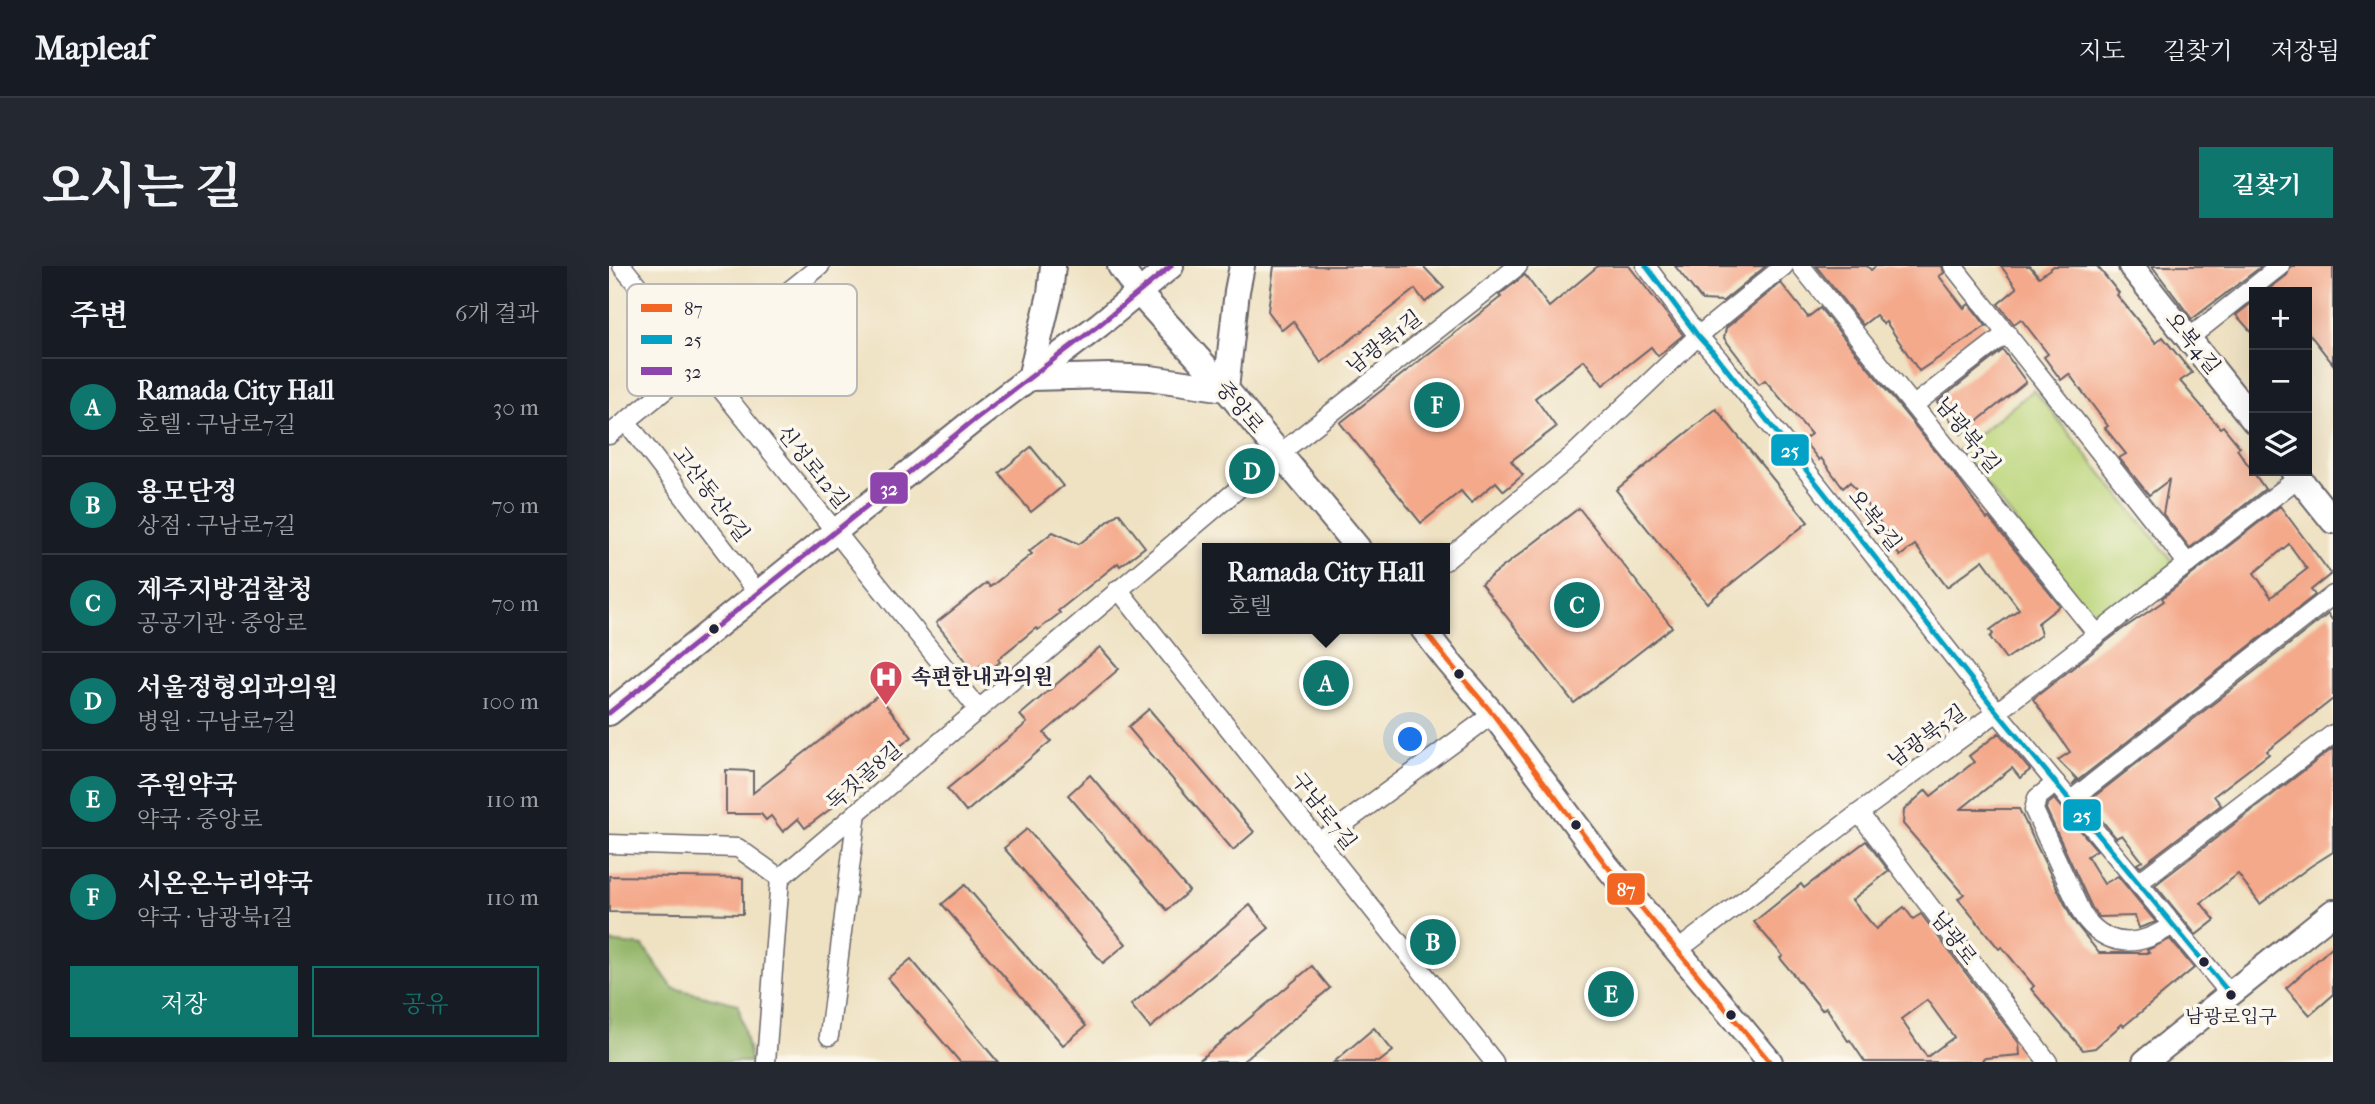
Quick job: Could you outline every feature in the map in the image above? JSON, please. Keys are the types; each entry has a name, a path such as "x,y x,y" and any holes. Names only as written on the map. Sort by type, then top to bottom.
{"main road":[{"path":"1030,377 1051,293 1053,266"},
{"name":"중앙로","path":"1120,266 1139,292 1226,389 1354,543"},
{"path":"609,713 837,533 974,420 1171,266"},
{"path":"1030,377 1150,378 1226,389 1242,266"},
{"name":"오복4길","path":"2131,266 2249,415"},
{"path":"2298,476 2333,521"},
{"path":"1427,634 1493,714 1606,865 1770,1062"},
{"path":"2145,1062 2333,912"}],"street":[{"name":"신성로12길","path":"622,266 637,284"},
{"path":"798,284 820,266"},
{"name":"남광북1길","path":"1279,454 1518,266"},
{"name":"오복2길","path":"1646,266 1698,336 1997,712 2231,995"},
{"path":"1450,557 1573,454 1698,336 1784,266"},
{"name":"남광북3길","path":"1801,266 2097,634"},
{"path":"1953,266 2188,564"},
{"path":"2189,338 2280,266"},
{"path":"1914,405 2007,333"},
{"path":"609,435 658,396"},
{"name":"신성로12길","path":"727,396 837,533"},
{"name":"고산동산6길","path":"627,421 759,594"},
{"path":"837,533 978,709 1279,454"},
{"name":"남광북5길","path":"1678,950 1997,712 2188,564 2294,476"},
{"name":"구남로7길","path":"1118,589 1494,1062"},
{"path":"2070,801 2333,595"},
{"name":"독짓골8길","path":"780,878 978,709"},
{"path":"1319,842 1493,714"},
{"path":"2138,883 2333,734"},
{"path":"2056,783 2037,798 2034,810 2082,914 2092,928 2103,936 2136,942 2155,937 2172,925"},
{"path":"829,1036 857,812"},
{"name":"남광로","path":"1859,813 2048,1062"},
{"path":"609,844 739,848 780,878 766,1062"}],"green space":[{"path":"2034,390 2174,563 2098,624 1958,450"},
{"path":"609,942 643,946 673,988 738,1004 751,1062 609,1062"}],"building":[{"path":"1274,266 1423,266 1444,288 1425,302 1415,289 1321,363 1293,321 1282,330 1268,311"},
{"path":"1598,266 1629,266 1683,335 1658,356 1651,347 1603,385 1584,360 1535,398 1556,427 1511,461 1523,475 1504,491 1496,482 1471,503 1461,491 1421,523 1340,423 1501,297 1499,295 1525,275 1549,307"},
{"path":"1675,266 1766,266 1723,301 1702,300"},
{"path":"1816,266 1867,266 1871,270 1876,266 1942,266 1944,273 1939,276 1964,308 1969,304 1986,326 1919,371 1886,322 1883,324 1876,315 1863,325"},
{"path":"2001,266 2030,266 2039,277 2054,266 2097,266 2156,343 2163,337 2192,373 2180,381 2240,447 2237,449 2249,466 2249,476 2256,476 2265,489 2190,548 2163,514 2169,480 2149,495 2119,458 2126,454 2069,374 2061,380 2044,357 2048,354 2021,319 2014,324 1998,304 2017,288"},
{"path":"2152,266 2262,266 2192,319"},
{"path":"2291,266 2333,266 2333,364 2312,337 2312,287 2271,287 2287,275"},
{"path":"1781,283 1808,317 1820,308 1987,519 1989,518 2060,606 2038,623 2041,635 2006,659 1990,637 1993,634 1990,630 2019,609 1983,560 1947,587 1915,545 1900,556 1884,534 1887,532 1850,482 1843,488 1821,458 1819,460 1803,440 1811,434 1765,380 1759,384 1724,338 1726,328"},
{"path":"2249,305 2249,329 2236,315"},
{"path":"2003,350 2026,382 1961,434 1937,402"},
{"path":"1716,409 1808,522 1707,603 1616,490"},
{"path":"1031,447 1063,486 1031,512 999,473"},
{"path":"2280,506 2331,574 2311,590 2315,595 2072,785 2077,779 2058,760 2070,752 2033,699 2121,630 2164,601 2162,598","holes":["2289,544 2307,569 2271,597 2254,573"]},
{"path":"1579,508 1672,627 1574,703 1481,584"},
{"path":"1119,513 1145,547 1120,566 1118,563 1058,611 1060,613 1038,630 1036,628 998,659 1000,662 987,672 981,665 974,671 936,623 987,583 990,587 1032,554 1029,551 1053,532 1079,544"},
{"path":"2328,614 2333,621 2333,699 2267,751 2269,754 2214,796 2221,805 2140,867 2137,864 2142,861 2122,835 2116,838 2087,802"},
{"path":"1100,647 1119,669 1044,733 1051,741 966,812 947,789 1027,723 1020,715"},
{"path":"878,695 912,737 871,768 873,772 832,805 833,807 805,828 798,819 783,832 771,816 766,820 761,814 726,814 726,770 753,771 753,793"},
{"path":"1149,709 1254,832 1233,850 1128,727"},
{"path":"1999,733 2030,770 2020,778 2012,768 1961,809 2019,809 2072,919 2099,953 2149,953 2147,950 2170,939 2194,968 2095,1048 2083,1050 2031,989 2034,986 2002,947 1999,949 1958,899 1964,894 1903,824 1904,810 1926,790 1931,796 1974,762 1969,756"},
{"path":"2333,748 2333,852 2260,904 2238,874 2201,903 2215,920 2196,935 2155,885"},
{"path":"1090,775 1189,891 1167,910 1068,795"},
{"path":"2054,799 2097,850 2087,856 2104,884 2118,876 2156,922 2139,928 2135,916 2099,917 2092,908 2046,809"},
{"path":"1027,829 1126,944 1103,963 1004,848"},
{"path":"1866,841 1889,871 1852,900 1876,929 1904,907 1913,919 1921,914 2019,1043 2020,1055 1985,1058 1980,1062 1865,1062 1826,1007 1822,1010 1780,958 1783,956 1754,922 1801,884 1804,888","holes":["1927,1000 1954,1037 1927,1057 1901,1019"]},
{"path":"609,876 743,878 743,914 609,912"},
{"path":"965,885 1086,1026 1063,1045 942,904"},
{"path":"1250,905 1269,928 1150,1028 1131,1005"},
{"path":"2333,946 2333,995 2310,1015 2286,988"},
{"path":"911,959 998,1062 960,1062 888,978"},
{"path":"1312,966 1330,988 1242,1062 1197,1062"},
{"path":"1374,1028 1393,1051 1379,1062 1334,1062"}],"transit line":[{"name":"32","path":"609,713 974,420 1099,325 1171,266"},
{"name":"25","path":"1646,266 1698,336 1997,712 2231,995"},
{"name":"87","path":"1427,634 1493,714 1606,865 1770,1062"}],"place":[{"name":"시온온누리약국","path":"1437,405"},
{"name":"서울정형외과의원","path":"1252,471"},
{"name":"제주지방검찰청","path":"1577,605"},
{"name":"Ramada City Hall","path":"1326,683"},
{"name":"속편한내과의원","path":"886,707"},
{"name":"용모단정","path":"1433,942"},
{"name":"주원약국","path":"1611,994"},
{"name":"남광로입구","path":"2231,995"}]}
